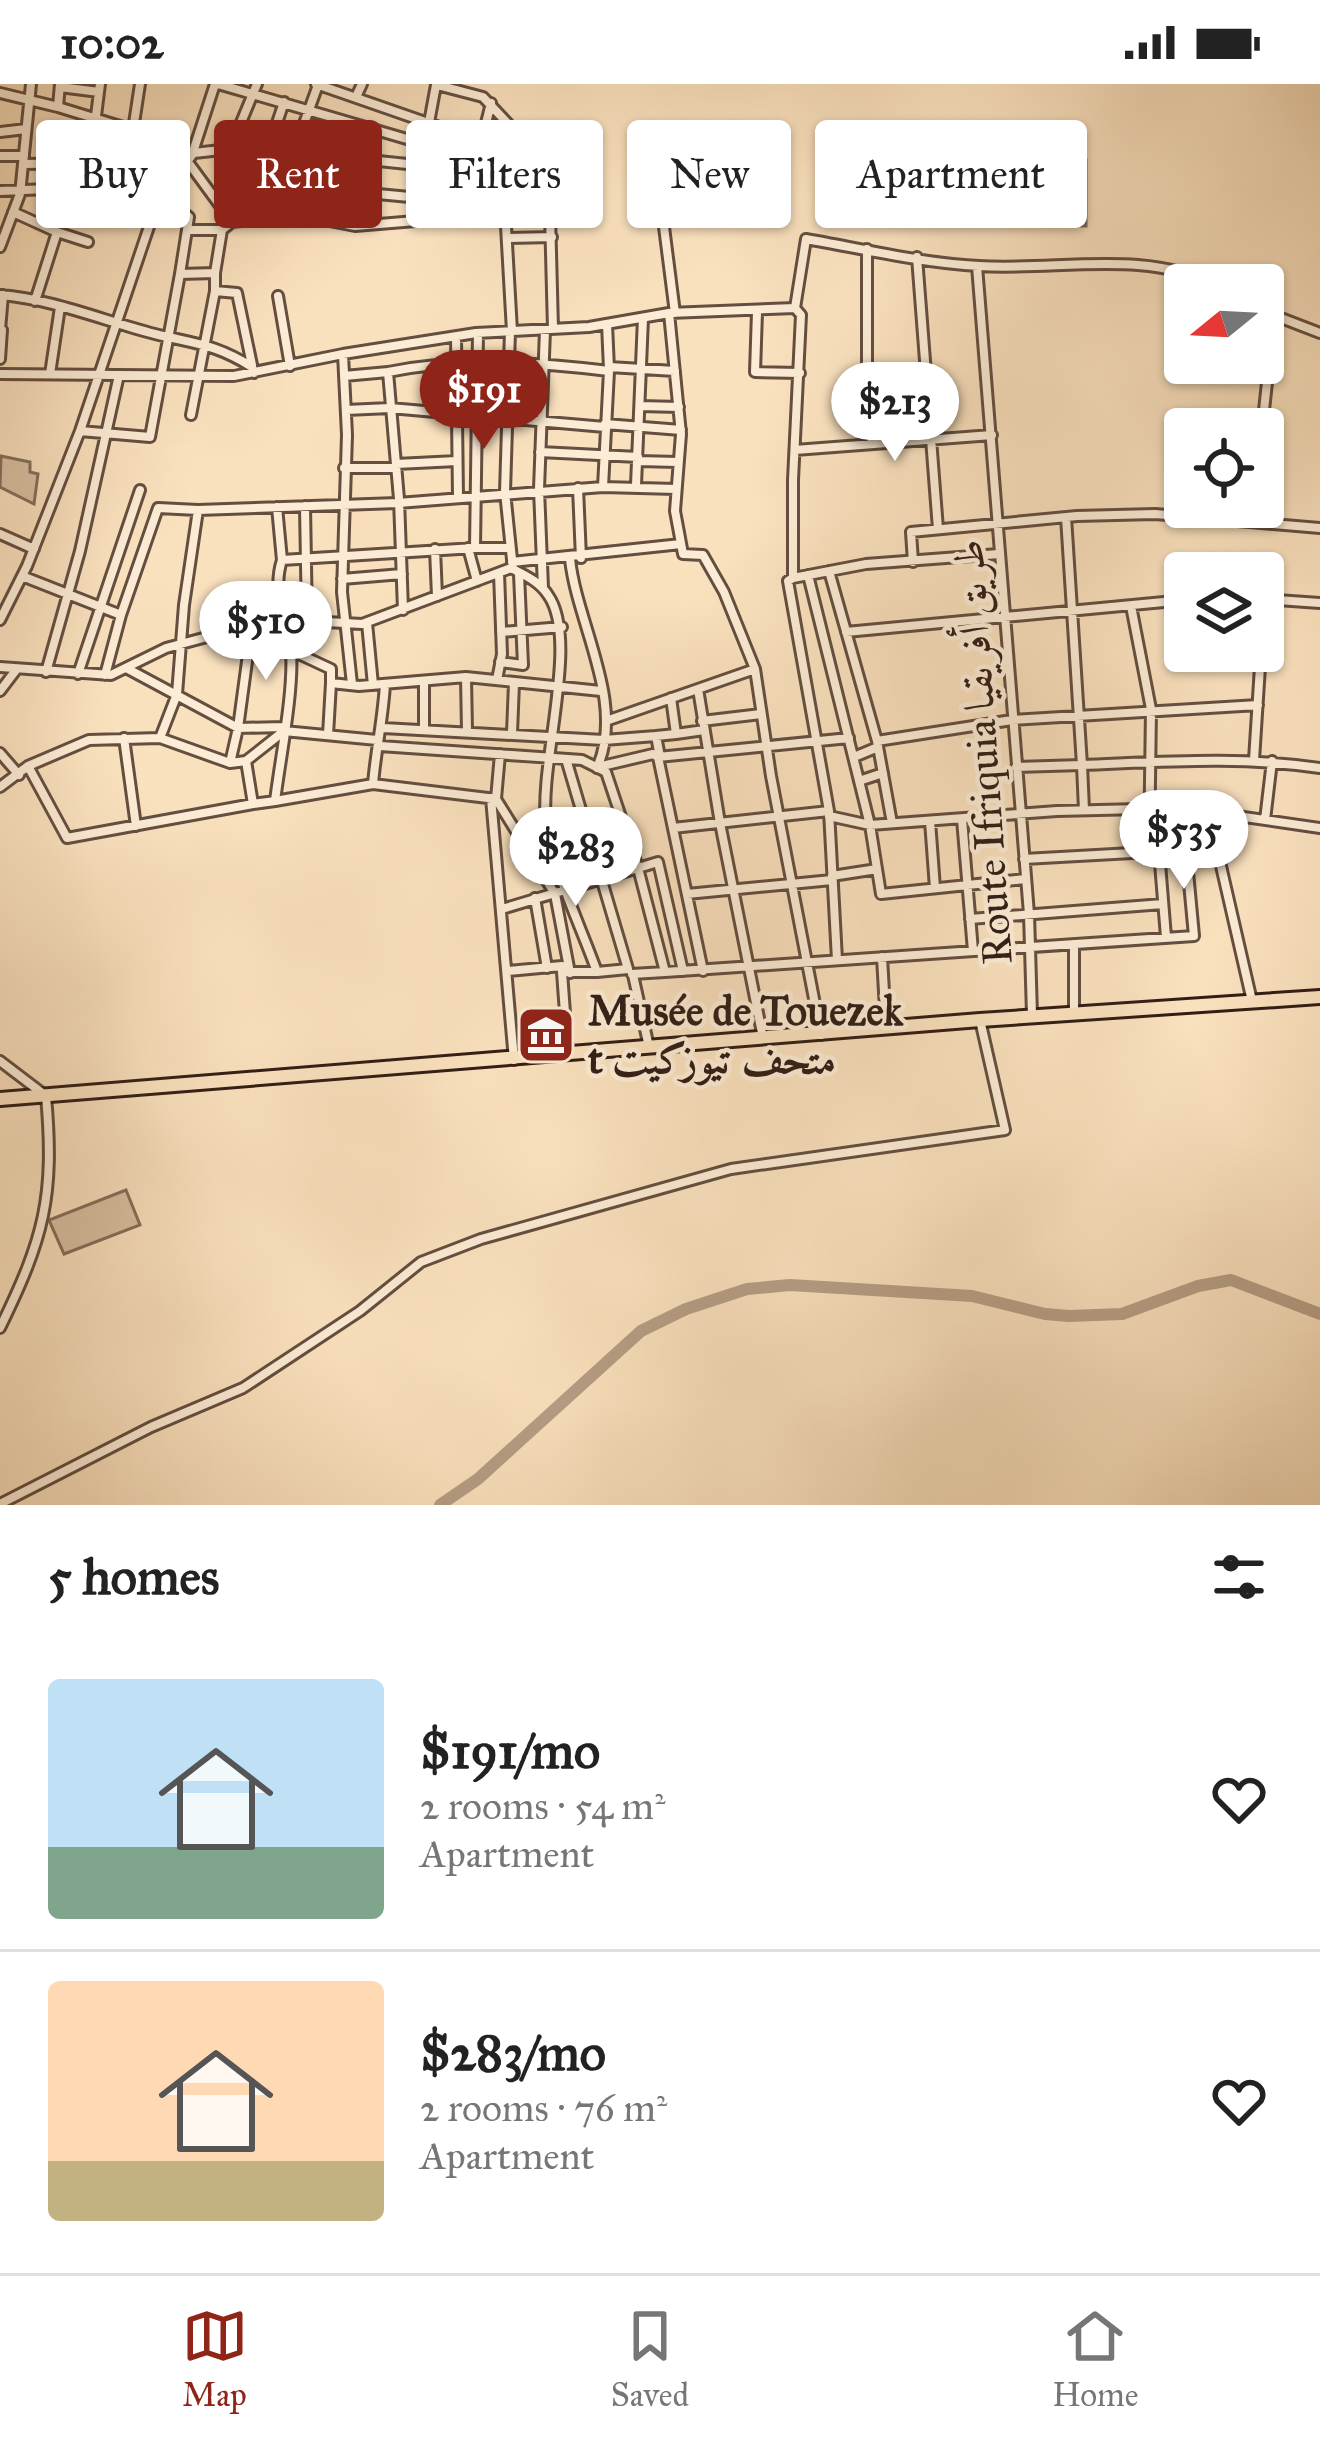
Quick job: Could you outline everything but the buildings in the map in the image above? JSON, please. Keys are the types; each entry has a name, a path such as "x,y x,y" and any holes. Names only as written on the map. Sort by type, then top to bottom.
{"highway":[{"path":"0,1099 1320,994"}],"street":[{"path":"0,247 20,192 31,84"},
{"path":"134,120 140,84"},
{"path":"214,198 191,157 216,84 255,88 284,102 406,138"},
{"path":"306,120 318,84 421,120"},
{"path":"356,97 362,84"},
{"path":"430,120 436,85 476,94 491,103 503,120"},
{"path":"58,107 60,86 99,88 96,118"},
{"path":"242,120 255,88"},
{"path":"0,93 103,120"},
{"path":"278,120 284,102"},
{"path":"486,120 491,103"},
{"path":"0,132 26,129"},
{"path":"191,157 214,152"},
{"path":"0,156 36,161"},
{"path":"0,191 36,191"},
{"path":"13,212 88,242"},
{"path":"1,617 34,549 80,431 150,228"},
{"path":"80,431 150,437 188,230 224,228"},
{"path":"500,662 523,665 505,492 511,332 509,228"},
{"path":"543,590 539,489 552,228"},
{"path":"664,228 681,430 675,511 681,544 683,554 703,555 724,592 755,669 778,817 821,1035"},
{"path":"191,416 222,230"},
{"path":"35,302 57,232"},
{"path":"509,238 552,236"},
{"path":"794,308 806,239 977,266 1164,269"},
{"path":"867,250 867,399 872,444"},
{"path":"917,257 938,529"},
{"name":"Route Ifriquia طريق أفريقيا","path":"977,266 1029,914 1032,1017"},
{"path":"180,274 215,274"},
{"path":"215,291 237,293 253,370"},
{"path":"0,359 2,295 206,342 253,370"},
{"path":"278,296 290,366"},
{"path":"50,374 60,307"},
{"path":"0,374 198,376 290,366 478,333 549,330 672,313 794,308 802,315 793,578"},
{"path":"758,312 755,372 800,373"},
{"path":"636,485 643,318"},
{"path":"1284,320 1320,333"},
{"path":"603,487 607,324"},
{"path":"477,581 472,548 478,333"},
{"path":"456,337 458,497"},
{"path":"344,353 343,624 348,629 352,684"},
{"path":"344,376 457,364 544,363 675,371"},
{"path":"388,372 403,610"},
{"path":"46,672 119,375"},
{"path":"640,406 679,407"},
{"path":"346,410 390,408 681,430"},
{"path":"795,450 992,435"},
{"path":"540,452 679,462"},
{"path":"344,468 457,461"},
{"path":"105,675 158,508 398,503 636,485 676,489"},
{"path":"578,488 573,582 606,721 597,768"},
{"path":"78,674 140,490"},
{"path":"304,506 307,622"},
{"path":"275,801 291,651 281,620 277,507"},
{"path":"160,738 177,694 198,510"},
{"path":"914,562 911,532 1066,517 1164,515"},
{"path":"1066,517 1084,810"},
{"path":"1284,524 1320,528"},
{"path":"0,534 34,549"},
{"path":"0,667 105,675 183,642 281,620 367,622 543,560 681,544"},
{"path":"282,560 510,548"},
{"path":"435,549 437,597"},
{"path":"837,960 829,814 788,581 866,563 999,554"},
{"path":"514,568 543,590 562,626 544,794 547,830 597,972"},
{"path":"829,571 878,744 892,823"},
{"path":"497,680 500,573"},
{"path":"342,579 402,574"},
{"path":"808,575 870,824 881,894 1025,879"},
{"path":"22,577 121,615"},
{"path":"1284,601 1320,603"},
{"path":"846,632 1164,603"},
{"path":"1131,607 1151,709 1148,808 1166,937"},
{"path":"367,622 373,685"},
{"path":"501,632 562,626"},
{"path":"247,630 331,669 328,735"},
{"path":"230,763 247,630"},
{"path":"127,668 238,728 377,740"},
{"path":"606,721 755,669"},
{"path":"0,691 16,670"},
{"path":"1254,760 1260,672"},
{"path":"331,682 373,685 466,677 602,691"},
{"path":"466,677 467,730"},
{"path":"424,682 424,729"},
{"path":"512,733 514,683"},
{"path":"373,784 385,684"},
{"path":"698,689 764,1040"},
{"path":"671,698 676,734"},
{"path":"854,757 878,744 1012,720 1258,705"},
{"path":"383,728 604,740 676,734 761,714"},
{"path":"0,788 28,766 89,740 160,738 230,763 246,761 284,729"},
{"path":"656,736 703,971"},
{"path":"124,738 136,826"},
{"path":"597,768 653,754 708,754 849,738"},
{"path":"377,740 380,746 566,759 606,772 665,972"},
{"path":"0,754 19,775"},
{"path":"500,754 494,799 514,1060"},
{"path":"566,759 649,1049"},
{"path":"1016,767 1254,760 1320,768"},
{"path":"246,761 253,804"},
{"path":"1265,820 1273,761"},
{"path":"28,766 67,838 373,784 494,799"},
{"path":"860,781 883,772"},
{"path":"494,799 553,892 566,973 568,1055"},
{"path":"673,828 829,814 870,824 1148,808 1182,808 1320,828"},
{"path":"566,973 703,971 1194,935 1182,808"},
{"path":"962,819 973,951"},
{"path":"930,821 935,888"},
{"path":"1024,859 1186,850"},
{"path":"502,909 679,854"},
{"path":"658,862 683,971"},
{"path":"1221,866 1252,1002"},
{"path":"687,894 877,869"},
{"path":"535,898 547,968"},
{"path":"970,919 1163,904"},
{"path":"1074,944 1074,1015"},
{"path":"881,957 886,1030"},
{"path":"508,971 562,966 566,973"},
{"path":"0,1504 151,1427 243,1388 360,1312 421,1262 481,1239 711,1174 1005,1130 980,1020"},
{"path":"0,1061 46,1096 51,1175 46,1216 30,1266 0,1328"}],"shaded area":[{"path":"1,456 30,462 30,472 38,474 34,504 0,487"},
{"path":"126,1190 140,1225 64,1254 49,1220"}],"waterway":[{"path":"440,1505 478,1479 641,1331 686,1309 747,1289 790,1285 972,1296 1069,1316 1122,1314 1198,1286 1231,1280 1320,1314"}],"place":[{"name":"Musée de Touezek t متحف تيوزكيت","path":"546,1035"}]}
